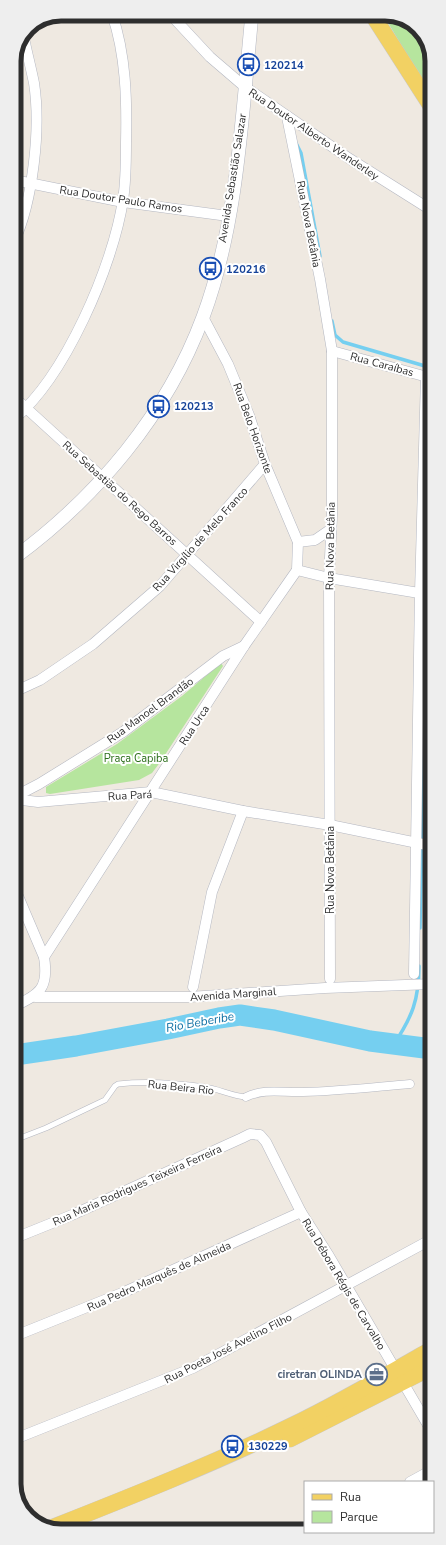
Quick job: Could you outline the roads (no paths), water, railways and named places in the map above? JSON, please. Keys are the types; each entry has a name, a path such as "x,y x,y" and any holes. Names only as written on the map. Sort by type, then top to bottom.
{"main road":[{"path":"376,21 425,97"},
{"path":"91,1524 298,1435 399,1376 425,1355"},
{"path":"62,1524 154,1488 237,1452 399,1376 425,1369"}],"street":[{"path":"21,414 27,409 56,370 80,327 111,249 123,202 127,97 118,30 115,21"},
{"name":"Rua Doutor Alberto Wanderley","path":"177,21 210,57 244,87 287,117 425,206"},
{"name":"Avenida Sebastião Salazar","path":"21,552 48,531 104,478 141,432 176,375 203,317 218,266 228,216 242,116 251,21"},
{"path":"21,219 32,184 36,133 34,84 25,44"},
{"name":"Rua Nova Betânia","path":"287,117 320,279 332,351 331,529 329,578 330,979"},
{"name":"Rua Doutor Paulo Ramos","path":"21,182 123,202 228,216"},
{"name":"Rua Belo Horizonte","path":"203,317 228,364 249,414 265,464 298,542"},
{"name":"Rua Caraíbas","path":"332,351 425,376"},
{"name":"Rua Sebastião do Rego Barros","path":"21,403 261,622"},
{"name":"Rua Virgílio de Melo Franco","path":"21,689 40,680 93,644 160,586 265,464"},
{"path":"331,529 315,540 298,542 297,570 329,578 424,593"},
{"path":"414,974 425,539"},
{"name":"Rua Urca","path":"44,957 244,646 297,570"},
{"name":"Rua Manoel Brandão","path":"21,794 123,732 223,656 244,646"},
{"name":"Rua Pará","path":"21,799 38,802 151,792 243,811 330,825 425,844"},
{"path":"193,987 212,892 243,811"},
{"path":"21,910 44,957 45,977 40,991 35,997 21,1003"},
{"name":"Avenida Marginal","path":"35,997 189,997 325,988 425,984"},
{"name":"Rua Beira Rio","path":"246,1097 254,1093 274,1090 302,1092 410,1084"},
{"name":"Rua Maria Rodrigues Teixeira Ferreira","path":"21,1236 72,1215 250,1134 260,1135"},
{"name":"Rua Débora Régis de Carvalho","path":"260,1135 266,1142 301,1212 329,1256 345,1286 425,1420"},
{"name":"Rua Pedro Marquês de Almeida","path":"21,1334 136,1287 301,1212"},
{"name":"Rua Poeta José Avelino Filho","path":"21,1437 193,1368 425,1243"},
{"path":"412,1481 425,1474"}],"lane":[{"name":"Rua Beira Rio","path":"21,1138 46,1128 105,1100 118,1084 144,1083 205,1087 232,1096 246,1097"}],"waterway":[{"path":"296,143 301,153 320,256"},
{"path":"332,321 335,335 343,342 425,366"},
{"path":"420,928 425,704"},
{"path":"394,1044 406,1025 416,999 419,966"},
{"name":"Rio Beberibe","path":"21,1054 76,1046 240,1015 274,1020 370,1041 425,1048"}],"place":[{"name":"120214","path":"248,65"},
{"name":"120216","path":"211,269"},
{"name":"120213","path":"158,406"},
{"name":"ciretran OLINDA","path":"377,1374"},
{"name":"130229","path":"232,1446"}],"park label":[{"name":"Praça Capiba","path":"136,758"}]}
